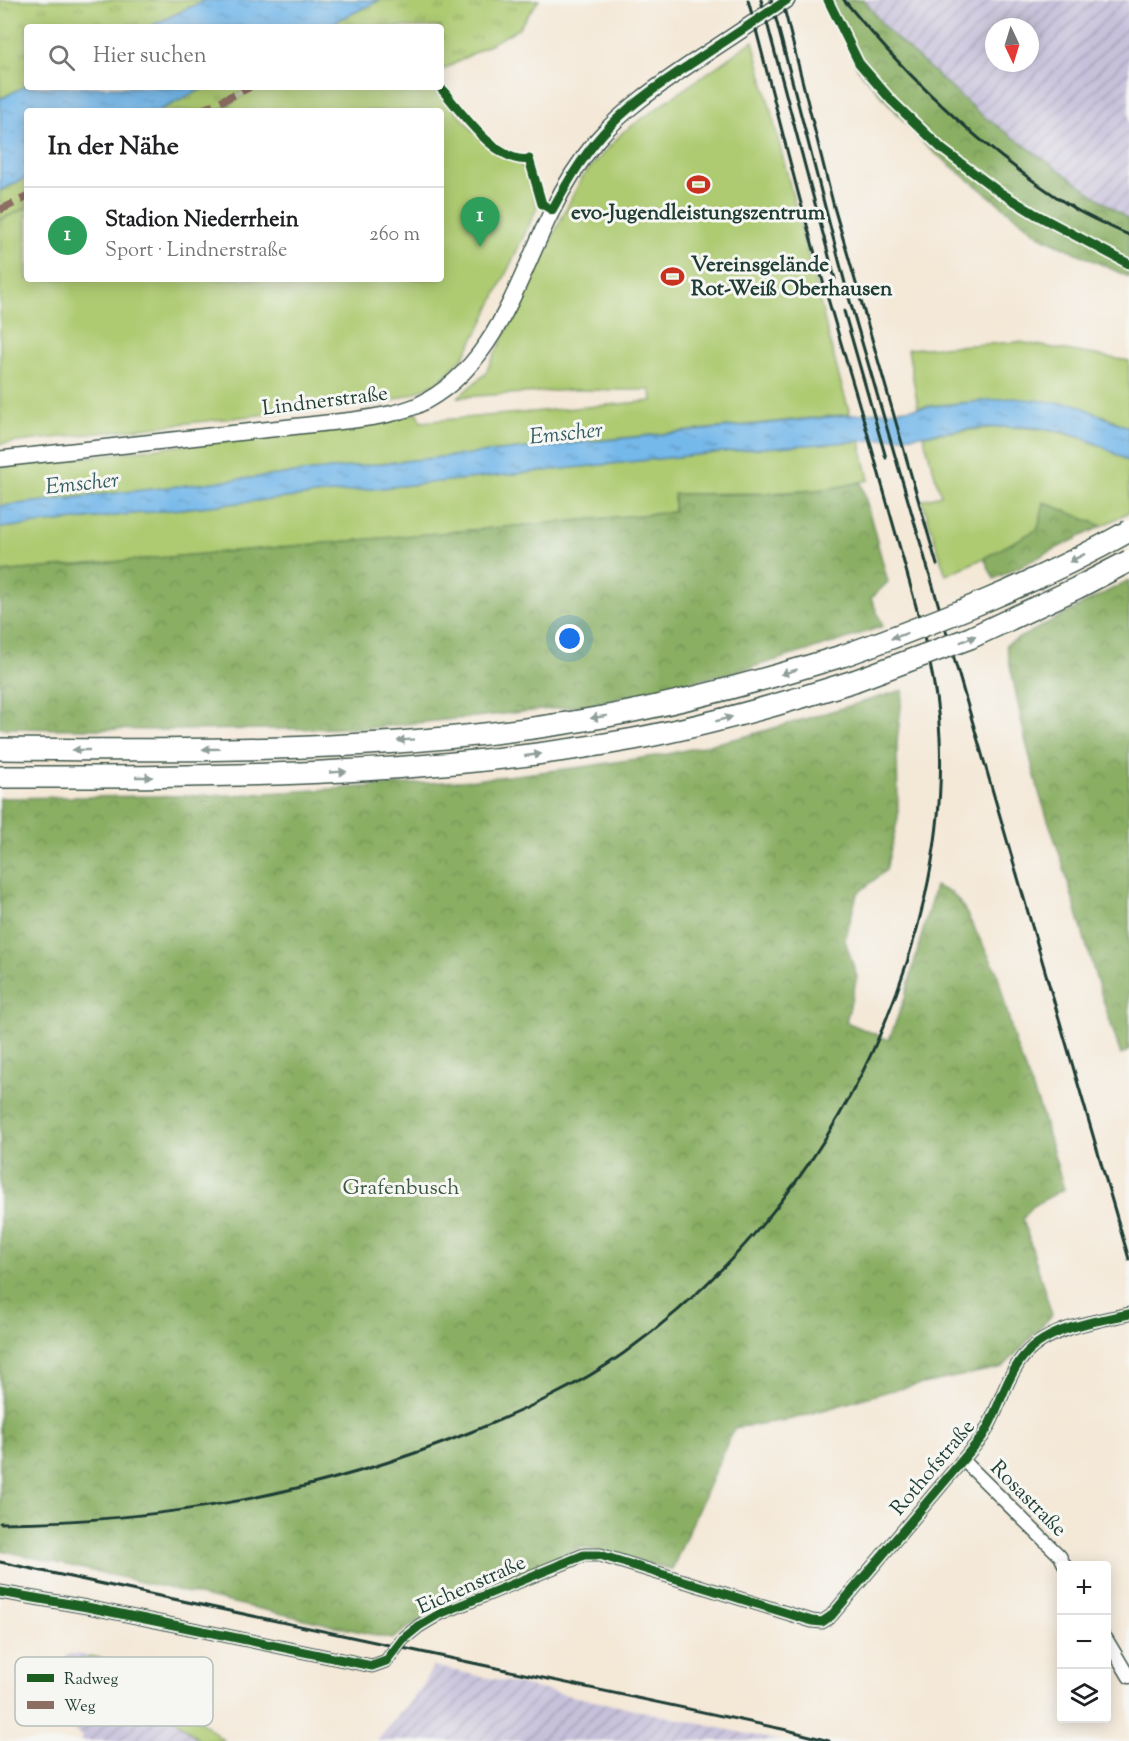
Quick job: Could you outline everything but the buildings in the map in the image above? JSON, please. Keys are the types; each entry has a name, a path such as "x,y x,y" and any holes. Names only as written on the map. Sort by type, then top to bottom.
{"highway":[{"path":"0,749 268,748 381,742 504,731 628,712 707,694 845,655 999,595 1129,531"},
{"path":"0,777 270,776 434,766 636,739 788,702 930,654 981,633 1129,561"}],"street":[{"name":"Lindnerstraße","path":"0,459 354,420 394,413 429,399 464,374 489,342 561,192 578,165 612,124 650,92 787,0"},
{"name":"Rothofstraße","path":"822,1622 831,1616 989,1427 1015,1367 1030,1349 1052,1335 1129,1314"},
{"name":"Rosastraße","path":"963,1460 1062,1561"},
{"name":"Eichenstraße","path":"0,1592 98,1609 372,1666 386,1661 403,1639 439,1614 584,1555 600,1555 812,1621 822,1622"},
{"path":"1111,1645 1129,1677"}],"shaded area":[{"path":"864,0 1129,0 1129,220 979,113 886,29"},
{"path":"76,1654 92,1657 66,1657 66,1655"},
{"path":"433,1666 780,1741 377,1741 423,1686"},
{"path":"70,1726 206,1726 224,1741 80,1741 83,1736"}],"green space":[{"path":"0,0 205,0 155,24 24,24 24,87 0,99"},
{"path":"380,0 539,0 518,29 444,69 444,24 331,24"},
{"path":"831,0 864,0 886,29 979,113 1129,220 1129,277 1040,236 926,146 858,69"},
{"name":"Vereinsgelände Rot-Weiß Oberhausen","path":"753,41 850,414 0,506 0,467 211,442 346,429 418,413 421,422 652,401 651,390 572,390 458,397 485,374 582,177 623,132"},
{"path":"200,90 244,90 223,108 164,108"},
{"path":"250,90 436,90 476,134 501,155 517,162 526,170 537,208 483,322 464,356 440,381 412,394 381,404 286,412 0,444 0,220 24,208 24,282 444,282 444,108 226,108"},
{"path":"24,179 24,208 0,220 0,191"},
{"path":"1019,342 1129,361 1129,428 1105,416 1012,398 918,407 908,349"},
{"path":"999,427 1067,434 1098,445 1129,462 1129,512 1102,526 1044,503 1038,529 946,575 922,500 941,495 923,435"},
{"path":"860,441 869,480 832,489 769,493 675,494 674,512 0,572 0,528 762,448"},
{"path":"861,482 888,582 871,598 883,626 739,671 589,705 368,728 170,730 0,728 0,572 674,512 674,494 792,492"},
{"path":"1044,502 1102,526 994,579 984,558 1038,529"},
{"path":"1129,580 1129,1050 1121,1055 1040,796 1025,738 1006,645"},
{"name":"Grafenbusch","path":"903,690 897,742 898,818 886,870 857,894 845,940 857,977 846,1022 889,1040 905,997 935,886 952,893 962,905 997,972 1015,1043 1041,1111 1064,1189 1031,1207 1023,1219 1052,1315 1003,1367 889,1391 792,1419 734,1428 672,1569 582,1547 435,1609 392,1639 0,1550 0,798 236,795 474,780 668,754 743,737"},
{"path":"183,1726 206,1726 224,1741 200,1741"}],"water":[{"path":"205,0 380,0 331,24 155,24"},
{"path":"24,87 24,90 200,90 164,108 24,108 24,179 0,191 0,99"},
{"path":"1012,398 1075,404 1129,428 1129,462 1093,442 1064,432 998,427 762,448 0,528 0,506 395,462"}],"railway":[{"path":"0,1523 122,1517 181,1510 298,1488 413,1454 471,1432 588,1377 663,1323 700,1290 768,1218 826,1137 873,1050 889,1013 915,937 933,857 940,777 938,714 931,669 915,603 790,164 748,0"},
{"path":"761,0 835,279"},
{"path":"771,0 847,291 1129,1259"},
{"path":"782,0 834,207 937,565"},
{"path":"844,0 895,59 980,140 1075,209 1129,235"},
{"path":"844,311 886,458"},
{"path":"0,1562 787,1730 829,1741"}],"marked path":[{"path":"206,108 244,90"},
{"path":"0,210 24,198"}],"cycle path":[{"path":"442,90 492,145 517,159 529,159 542,204 552,210 587,154 621,115 661,84 787,0"},
{"path":"828,0 859,63 891,100 942,149 998,191 1035,214 1129,264"},
{"path":"0,1592 87,1607 372,1666 386,1661 403,1639 439,1614 584,1555 600,1555 812,1621 822,1622 831,1616 982,1437 992,1420 1011,1375 1026,1354 1051,1335 1066,1329 1129,1314"}],"place":[{"name":"evo-Jugendleistungszentrum","path":"698,184"},
{"name":"Stadion Niederrhein","path":"480,247"},
{"name":"Vereinsgelände Rot-Weiß Oberhausen","path":"673,276"}],"water label":[{"name":"Emscher","path":"566,432"},
{"name":"Emscher","path":"82,482"}]}
